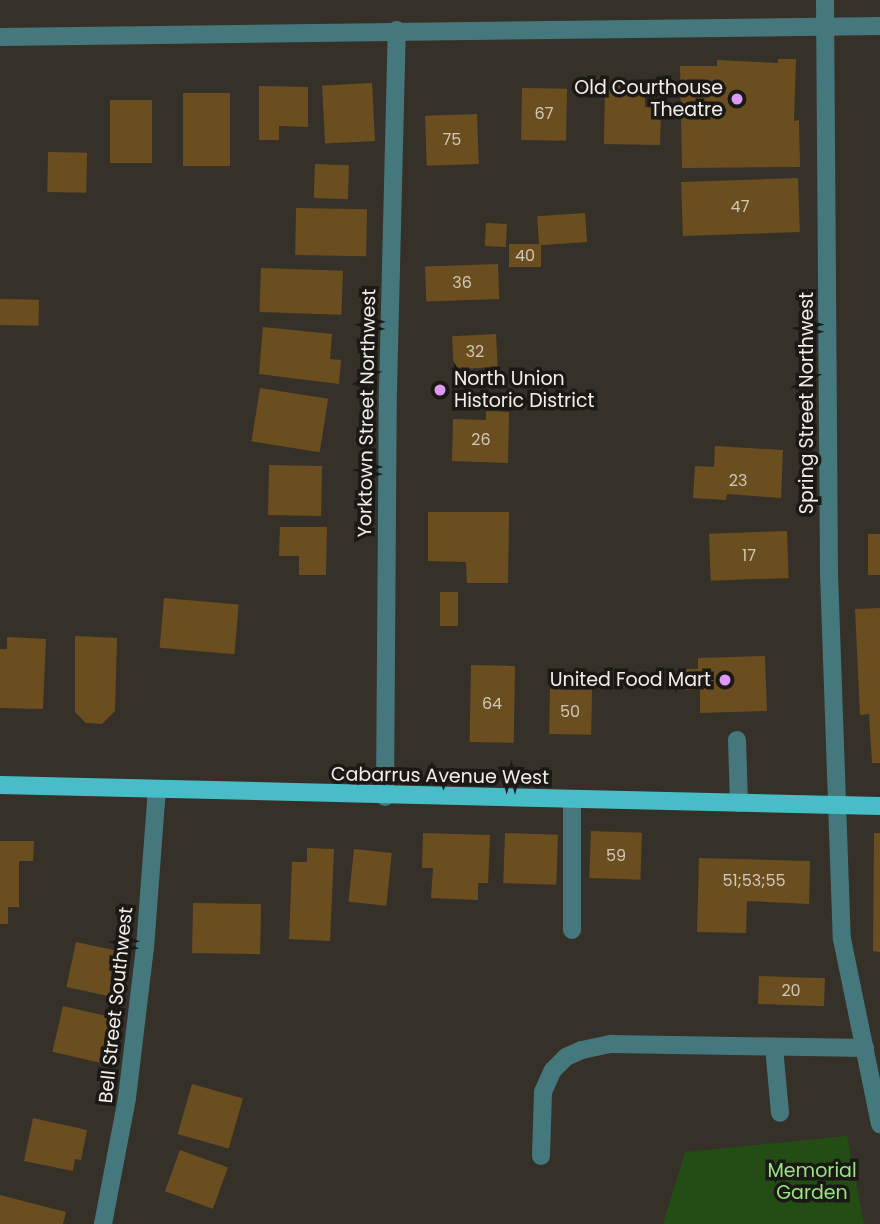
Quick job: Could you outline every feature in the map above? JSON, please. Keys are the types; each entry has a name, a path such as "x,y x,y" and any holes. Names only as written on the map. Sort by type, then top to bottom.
{"main road":[{"name":"Cabarrus Avenue West","path":"0,785 385,797 880,806"}],"street":[{"name":"Spring Street Northwest","path":"825,0 830,573 842,939 864,1048 876,1080 880,1124"},
{"path":"0,37 880,26"},
{"name":"Yorktown Street Northwest","path":"385,797 388,390 397,30"},
{"path":"737,740 739,803"},
{"name":"Bell Street Southwest","path":"103,1224 127,1098 145,948 157,789"},
{"path":"572,800 572,930"},
{"path":"541,1156 543,1091 553,1070 566,1057 611,1044 864,1048"},
{"path":"774,1047 780,1113"}],"green space":[{"name":"Memorial Garden","path":"847,1136 864,1224 663,1224 685,1152"}],"building":[{"name":"Old Courthouse Theatre","path":"778,59 796,59 794,121 799,120 800,167 682,168 680,66 717,66 717,60 778,63"},
{"path":"372,83 375,141 325,144 322,86"},
{"path":"605,85 645,86 645,107 661,108 660,145 604,144"},
{"path":"259,86 308,87 308,127 279,126 279,140 259,140"},
{"path":"522,88 567,89 566,141 521,140"},
{"path":"183,93 230,93 230,166 183,166"},
{"path":"110,100 152,100 152,163 110,163"},
{"path":"477,114 479,164 427,166 425,116"},
{"path":"48,152 87,153 86,193 47,192"},
{"path":"315,164 349,165 348,199 314,198"},
{"path":"798,178 800,232 683,236 681,182"},
{"path":"296,208 367,209 366,256 295,255"},
{"path":"585,213 587,242 539,245 537,216"},
{"path":"486,223 507,224 506,247 485,246"},
{"path":"509,244 541,244 541,267 509,267"},
{"path":"498,264 499,299 426,302 425,267"},
{"path":"261,268 343,271 341,315 259,312"},
{"path":"0,299 39,300 39,326 0,325"},
{"path":"263,327 332,334 330,359 341,360 339,384 259,374"},
{"path":"496,334 498,367 454,369 452,336"},
{"path":"260,388 328,399 320,452 252,441"},
{"path":"486,411 509,412 508,463 452,461 453,419 486,420"},
{"path":"715,446 783,450 781,498 727,494 726,500 693,498 695,466 714,467"},
{"path":"269,465 322,466 321,516 268,515"},
{"path":"428,512 509,512 508,583 467,583 466,562 428,561"},
{"path":"280,527 327,527 326,575 299,575 299,556 279,556"},
{"path":"787,531 789,578 711,581 709,534"},
{"path":"868,534 880,534 880,575 868,575"},
{"path":"440,592 458,592 458,626 440,626"},
{"path":"164,598 239,605 234,654 160,648"},
{"path":"880,608 880,763 872,763 869,714 860,715 855,609"},
{"path":"75,636 117,638 115,711 102,724 86,723 75,712"},
{"path":"7,637 46,639 43,709 0,708 0,649 7,649"},
{"name":"United Food Mart","path":"765,656 767,711 700,713 700,690 685,690 683,669 698,669 698,658"},
{"path":"471,665 515,666 514,743 470,742"},
{"path":"550,689 592,690 591,735 549,734"},
{"path":"591,831 642,833 640,880 589,878"},
{"path":"423,833 490,835 488,883 478,883 478,900 431,898 433,868 422,868"},
{"path":"505,833 558,835 556,885 503,883"},
{"path":"874,833 880,833 880,952 873,951"},
{"path":"0,841 34,841 33,861 19,861 19,907 8,907 8,924 0,924"},
{"path":"307,848 334,849 330,941 289,939 292,862 307,862"},
{"path":"354,849 392,853 386,906 348,902"},
{"path":"699,858 810,861 809,904 747,901 746,933 697,932"},
{"path":"193,903 261,904 260,954 192,953"},
{"path":"76,942 119,951 109,996 66,987"},
{"path":"759,976 825,978 824,1006 758,1004"},
{"path":"63,1006 113,1017 102,1063 52,1052"},
{"path":"192,1084 243,1099 229,1149 178,1134"},
{"path":"33,1118 87,1130 81,1160 75,1159 73,1171 24,1161"},
{"path":"180,1150 228,1167 213,1209 165,1191"},
{"path":"0,1195 66,1212 63,1224 0,1224"}],"place":[{"name":"Old Courthouse Theatre","path":"737,99"},
{"name":"North Union Historic District","path":"440,390"},
{"name":"United Food Mart","path":"725,680"}]}
